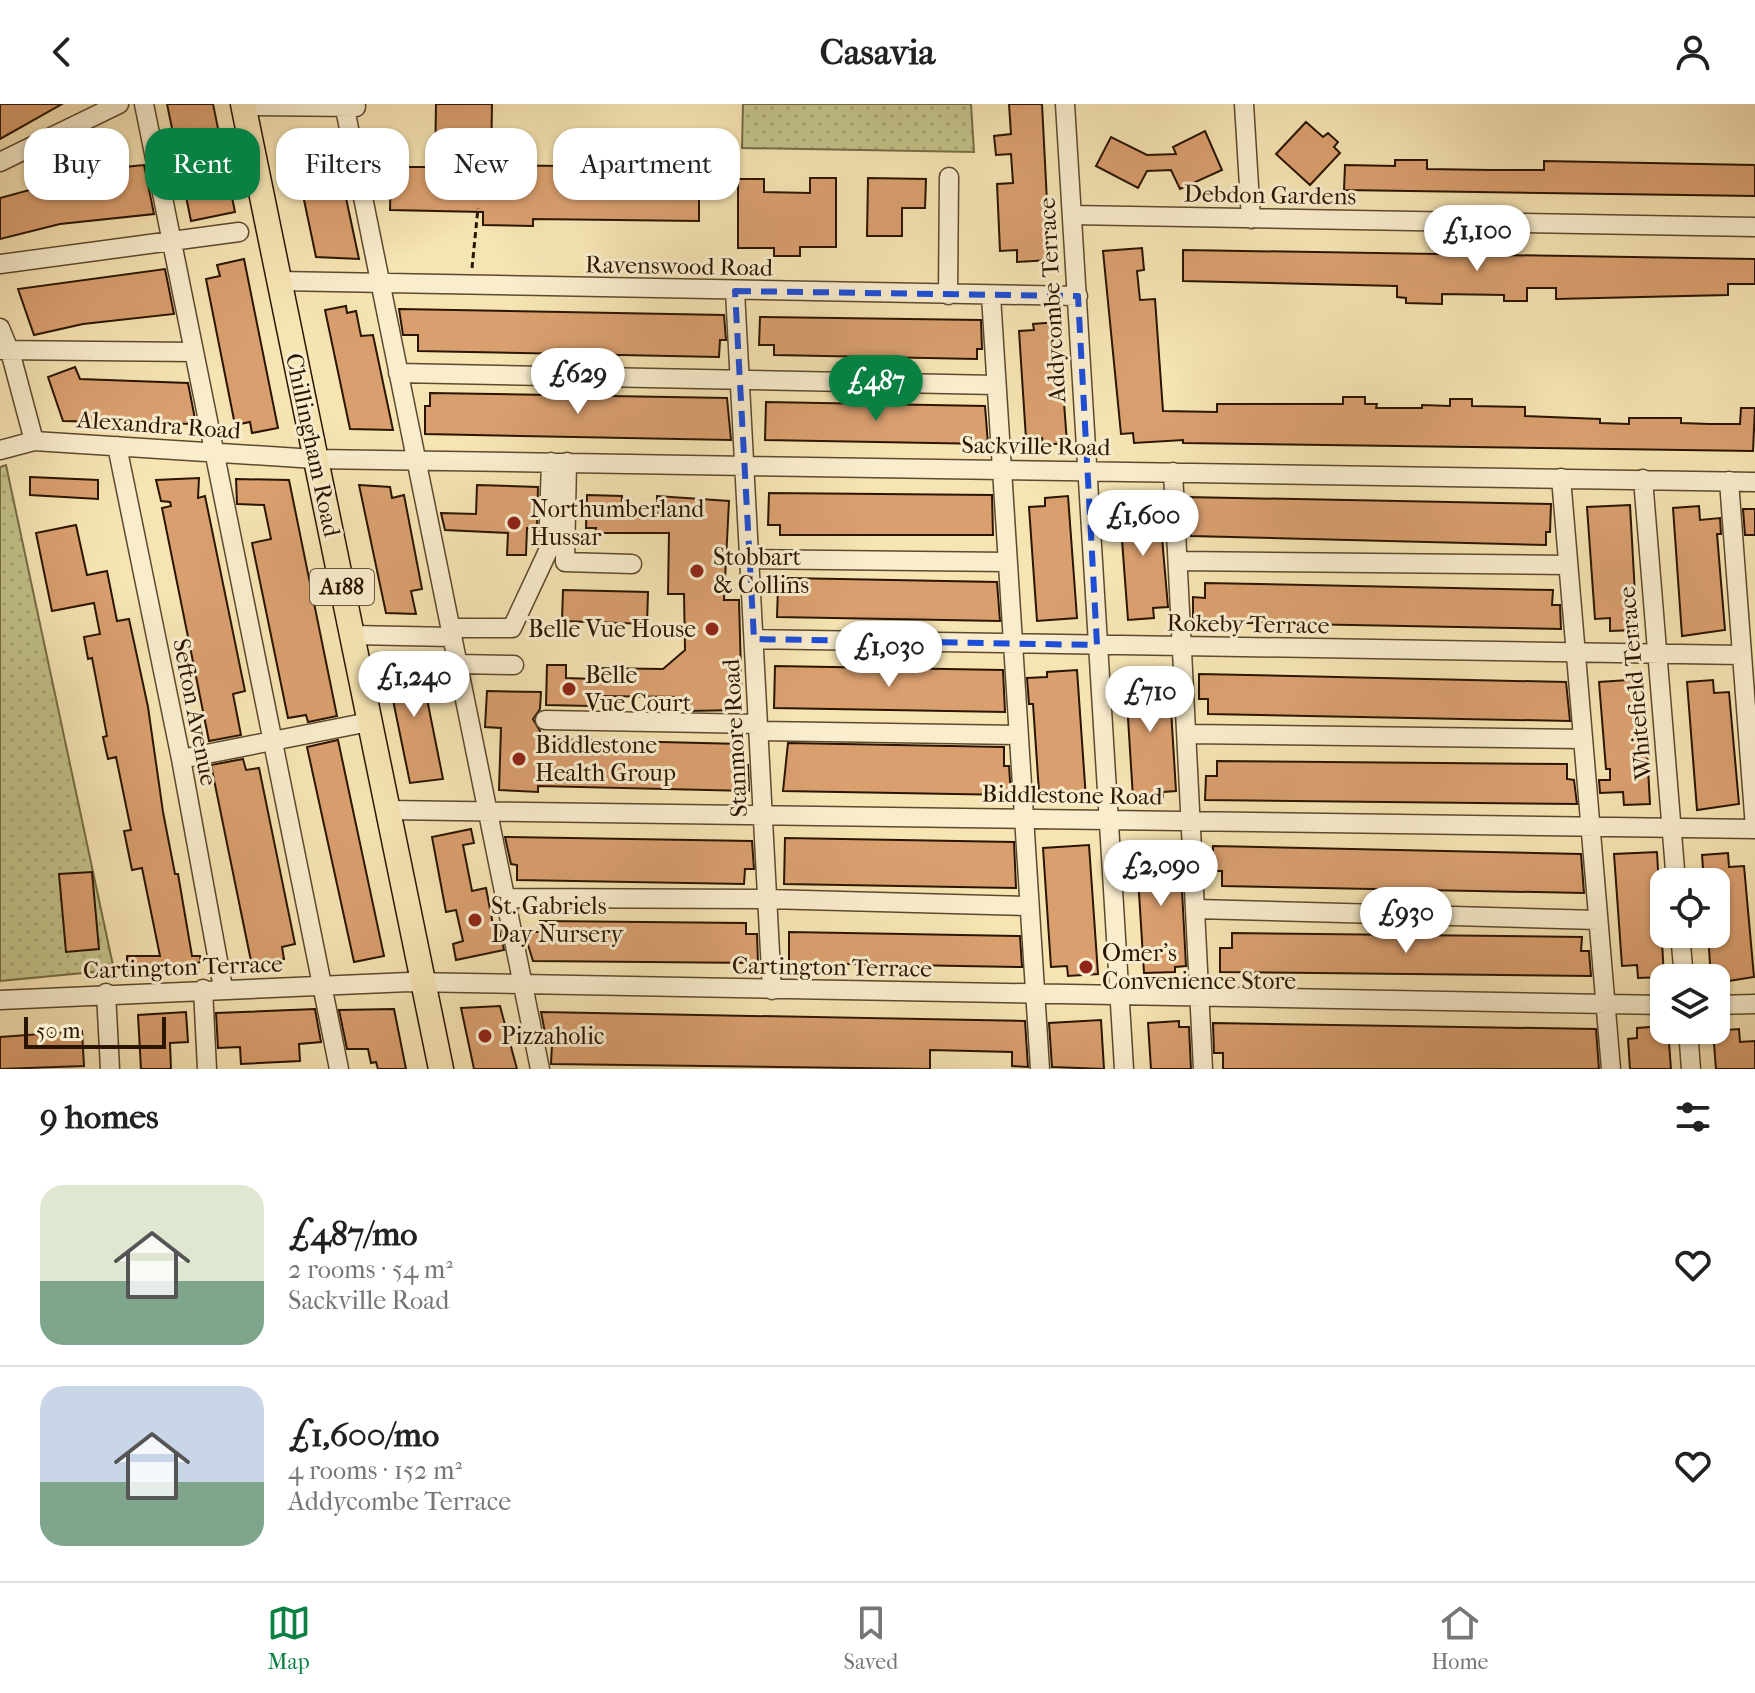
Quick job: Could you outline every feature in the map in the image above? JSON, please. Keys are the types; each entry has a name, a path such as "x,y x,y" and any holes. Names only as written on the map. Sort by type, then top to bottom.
{"main road":[{"name":"Chillingham Road","path":"243,105 441,1069"}],"street":[{"path":"0,162 119,104"},
{"path":"144,104 212,453 339,1069"},
{"name":"Addycombe Terrace","path":"1065,104 1124,1069"},
{"path":"1244,104 1251,219"},
{"path":"243,105 348,106 380,283 540,1069"},
{"path":"948,295 949,177"},
{"name":"Debdon Gardens","path":"1072,215 1755,227"},
{"path":"0,264 239,232"},
{"name":"Ravenswood Road","path":"279,281 1078,296"},
{"name":"Stanmore Road","path":"735,291 772,990"},
{"path":"991,296 1040,1069"},
{"path":"0,328 34,441"},
{"path":"4,349 193,352"},
{"path":"398,373 996,385"},
{"name":"Alexandra Road","path":"0,450 34,441 315,459"},
{"name":"Sefton Avenue","path":"117,446 181,759 223,988"},
{"name":"Sackville Road","path":"315,459 1755,482"},
{"path":"352,635 512,628 548,551 559,462"},
{"path":"559,462 565,562 632,564"},
{"path":"1173,472 1180,561 1203,1069"},
{"path":"1561,478 1611,1069"},
{"name":"Whitefield Terrace","path":"1643,479 1675,868"},
{"path":"1729,481 1755,829"},
{"path":"749,559 1007,562"},
{"path":"1180,561 1568,565"},
{"name":"Rokeby Terrace","path":"754,639 1742,655"},
{"path":"457,664 514,665"},
{"path":"545,720 1018,735"},
{"path":"181,759 369,722"},
{"path":"1188,734 1583,739"},
{"name":"Biddlestone Road","path":"388,810 1755,829"},
{"path":"504,898 767,899 1029,906"},
{"path":"1196,909 1598,920"},
{"name":"Cartington Terrace","path":"0,1000 223,988 423,982 1650,1005"},
{"path":"203,989 207,1069"},
{"path":"106,993 110,1069"},
{"path":"1730,1005 1755,1004"},
{"path":"1689,1044 1691,1069"}],"path":[{"path":"471,285 478,208"}],"highlighted area":[{"path":"735,291 1078,296 1097,645 754,639"}],"green space":[{"path":"743,104 971,104 974,152 742,148"},
{"path":"6,465 114,970 0,981 0,467"}],"building":[{"path":"0,104 62,104 0,139"},
{"path":"167,104 213,104 218,128 172,128"},
{"path":"436,104 492,104 492,128 436,128"},
{"path":"1009,104 1042,104 1050,260 1017,262 1017,250 1000,251 997,184 1013,183 1011,154 996,155 994,136 1011,134"},
{"path":"1306,122 1323,137 1328,133 1338,142 1334,147 1340,153 1310,185 1276,154"},
{"path":"1205,131 1222,170 1180,189 1171,170 1147,171 1138,188 1096,166 1111,137 1147,155 1176,154 1173,147"},
{"path":"1395,160 1427,160 1427,169 1491,170 1544,170 1544,161 1755,165 1755,196 1344,190 1345,165 1395,166"},
{"path":"144,165 145,200 151,200 154,214 60,224 0,239 0,198 24,191 24,200 129,200 129,166"},
{"path":"537,166 553,166 553,200 699,200 699,221 533,219 533,226 483,225 483,212 390,210 390,200 409,200 409,167 425,167 425,200 537,200"},
{"path":"810,178 836,178 836,247 800,247 800,256 774,256 774,248 738,248 740,179 764,179 764,192 810,193"},
{"path":"868,178 926,179 925,208 902,208 902,236 867,236"},
{"path":"187,200 233,200 235,212 191,221"},
{"path":"304,200 346,200 359,259 316,257"},
{"path":"1142,248 1144,270 1137,271 1140,300 1155,299 1163,411 1217,412 1217,404 1343,404 1343,397 1365,397 1365,404 1377,404 1376,408 1422,408 1422,405 1450,406 1450,399 1472,399 1472,406 1525,407 1525,416 1600,419 1600,423 1629,424 1629,418 1681,418 1681,423 1740,424 1741,408 1755,408 1753,451 1183,443 1183,440 1134,443 1133,433 1121,434 1103,251"},
{"path":"1183,250 1755,259 1755,284 1728,284 1728,295 1556,299 1556,288 1527,288 1527,301 1504,301 1504,295 1442,294 1442,304 1406,303 1406,298 1397,297 1397,286 1183,281"},
{"path":"244,259 278,428 252,433 250,422 235,425 206,279 220,276 217,265"},
{"path":"165,269 174,314 83,324 34,335 18,289"},
{"path":"346,306 347,313 356,311 361,336 373,335 393,430 350,429 325,310"},
{"path":"399,309 724,315 726,340 720,340 719,357 418,351 418,335 403,335"},
{"path":"760,317 981,320 982,349 977,349 977,359 774,355 774,345 759,345"},
{"path":"1058,322 1067,443 1043,445 1042,438 1026,439 1019,331 1034,330 1033,324"},
{"path":"75,367 80,379 188,383 196,424 63,421 48,377"},
{"path":"430,393 727,398 731,440 425,434 425,406 430,406"},
{"path":"766,402 985,406 988,444 765,440"},
{"path":"30,477 98,480 98,499 30,495"},
{"path":"199,478 198,498 205,496 245,691 233,694 241,735 209,741 162,508 171,506 170,502 161,501 156,480"},
{"path":"236,479 289,480 337,716 308,722 306,715 288,718 252,543 271,539 264,505 237,504"},
{"path":"359,485 390,487 392,498 404,495 422,589 411,591 416,614 386,613"},
{"name":"Northumberland Hussar","path":"477,485 538,487 537,528 527,528 526,555 507,555 508,533 445,530 441,513 476,514"},
{"path":"769,493 992,495 993,535 780,535 780,525 768,525"},
{"path":"587,495 622,496 621,516 657,516 657,496 729,501 724,600 739,600 742,710 686,711 686,697 591,696 591,706 546,705 547,665 566,665 566,678 595,679 595,668 663,669 685,650 684,594 668,594 669,533 595,533 596,528 586,528"},
{"path":"1068,496 1077,618 1037,621 1029,507 1045,506 1045,498"},
{"path":"1186,497 1551,504 1550,532 1546,532 1546,545 1191,536"},
{"path":"1145,498 1146,509 1163,508 1164,526 1161,526 1168,607 1153,608 1154,618 1128,620 1119,500"},
{"path":"1630,505 1637,630 1610,631 1610,618 1595,619 1587,507"},
{"path":"1699,506 1700,520 1720,518 1721,534 1717,534 1725,630 1682,636 1673,508"},
{"path":"1743,509 1755,509 1755,535 1745,535"},
{"path":"76,525 87,575 107,571 117,621 129,619 148,707 163,812 175,874 178,874 192,956 200,956 201,962 155,972 127,972 127,956 160,956 142,868 132,870 124,831 131,830 116,757 108,759 103,737 107,736 92,658 88,659 84,637 100,634 94,603 52,611 36,533"},
{"path":"787,578 997,582 1000,621 777,617 778,587 787,588"},
{"path":"1205,583 1553,590 1552,605 1560,605 1561,629 1193,622 1193,597 1205,598"},
{"path":"563,590 648,592 647,624 562,621"},
{"path":"418,654 443,779 410,783 385,661"},
{"path":"775,666 1003,670 1005,712 774,708"},
{"path":"1155,668 1156,678 1169,677 1176,791 1163,792 1163,797 1133,798 1125,670"},
{"path":"1077,670 1086,799 1056,801 1055,791 1039,792 1033,704 1029,704 1027,678 1047,677 1047,672"},
{"path":"1199,674 1566,682 1570,721 1208,714 1208,699 1199,699"},
{"path":"1643,679 1650,804 1624,805 1623,792 1600,793 1599,780 1610,780 1610,769 1606,769 1599,682"},
{"path":"1713,680 1714,693 1729,692 1739,804 1697,810 1687,682"},
{"path":"487,691 541,692 540,709 533,719 540,731 539,739 742,744 742,765 748,765 749,791 538,786 538,792 499,790 501,728 485,727"},
{"path":"338,740 384,956 354,962 307,747"},
{"path":"788,743 1004,747 1004,766 1009,766 1011,795 783,791"},
{"path":"243,759 246,770 259,768 295,944 282,947 284,959 252,966 211,765"},
{"path":"1217,761 1567,764 1567,779 1574,780 1577,804 1205,800 1206,776 1217,776"},
{"path":"471,829 474,843 463,845 472,891 486,888 494,930 499,929 504,950 456,960 453,944 463,941 456,910 446,912 432,837"},
{"path":"505,837 752,841 754,869 745,869 744,884 517,880 517,865 511,864"},
{"path":"785,838 1014,842 1016,888 784,884"},
{"path":"1167,843 1168,853 1180,852 1186,966 1175,967 1175,972 1144,973 1136,845"},
{"path":"1089,845 1098,974 1068,976 1067,966 1051,967 1043,848"},
{"path":"1213,846 1581,854 1584,893 1222,886 1222,871 1213,871"},
{"path":"1657,852 1658,868 1650,868 1650,948 1662,948 1663,964 1650,964 1650,978 1638,978 1637,965 1622,966 1614,854"},
{"path":"1728,853 1729,867 1744,866 1754,977 1730,981 1730,964 1710,964 1709,948 1730,948 1730,868 1703,868 1702,855"},
{"path":"92,872 99,949 66,952 59,874"},
{"path":"540,921 746,923 746,934 757,934 758,963 533,961 524,932 540,932"},
{"path":"789,932 1020,936 1022,967 789,963"},
{"path":"1232,933 1582,937 1581,951 1589,951 1591,976 1220,972 1220,948 1232,948"},
{"path":"500,1006 517,1069 474,1069 461,1008"},
{"path":"315,1009 321,1042 299,1044 300,1061 241,1064 240,1047 218,1048 216,1013"},
{"path":"394,1009 406,1069 378,1069 376,1062 371,1063 368,1049 347,1049 339,1010"},
{"path":"186,1012 188,1042 170,1043 171,1069 141,1069 138,1015"},
{"path":"541,1012 1025,1021 1028,1067 1012,1066 1012,1052 930,1050 930,1069 551,1064 552,1044 547,1043"},
{"path":"1101,1020 1104,1069 1052,1067 1049,1023"},
{"path":"1179,1021 1179,1027 1189,1027 1191,1069 1151,1069 1148,1023"},
{"path":"1213,1023 1596,1029 1599,1069 1223,1069 1223,1053 1214,1053"},
{"path":"1650,1027 1650,1044 1669,1044 1671,1069 1630,1069 1628,1039 1637,1038 1637,1028"},
{"path":"1739,1029 1740,1042 1755,1041 1755,1069 1716,1069 1714,1044 1730,1044 1730,1030"},
{"path":"82,1031 84,1066 0,1069 0,1037"}],"place":[{"name":"Northumberland Hussar","path":"514,523"},
{"name":"Stobbart & Collins","path":"697,571"},
{"name":"Belle Vue House","path":"712,629"},
{"name":"Belle Vue Court","path":"569,689"},
{"name":"Biddlestone Health Group","path":"519,759"},
{"name":"St. Gabriels Day Nursery","path":"475,920"},
{"name":"Omer's Convenience Store","path":"1086,967"},
{"name":"Pizzaholic","path":"485,1036"}]}
